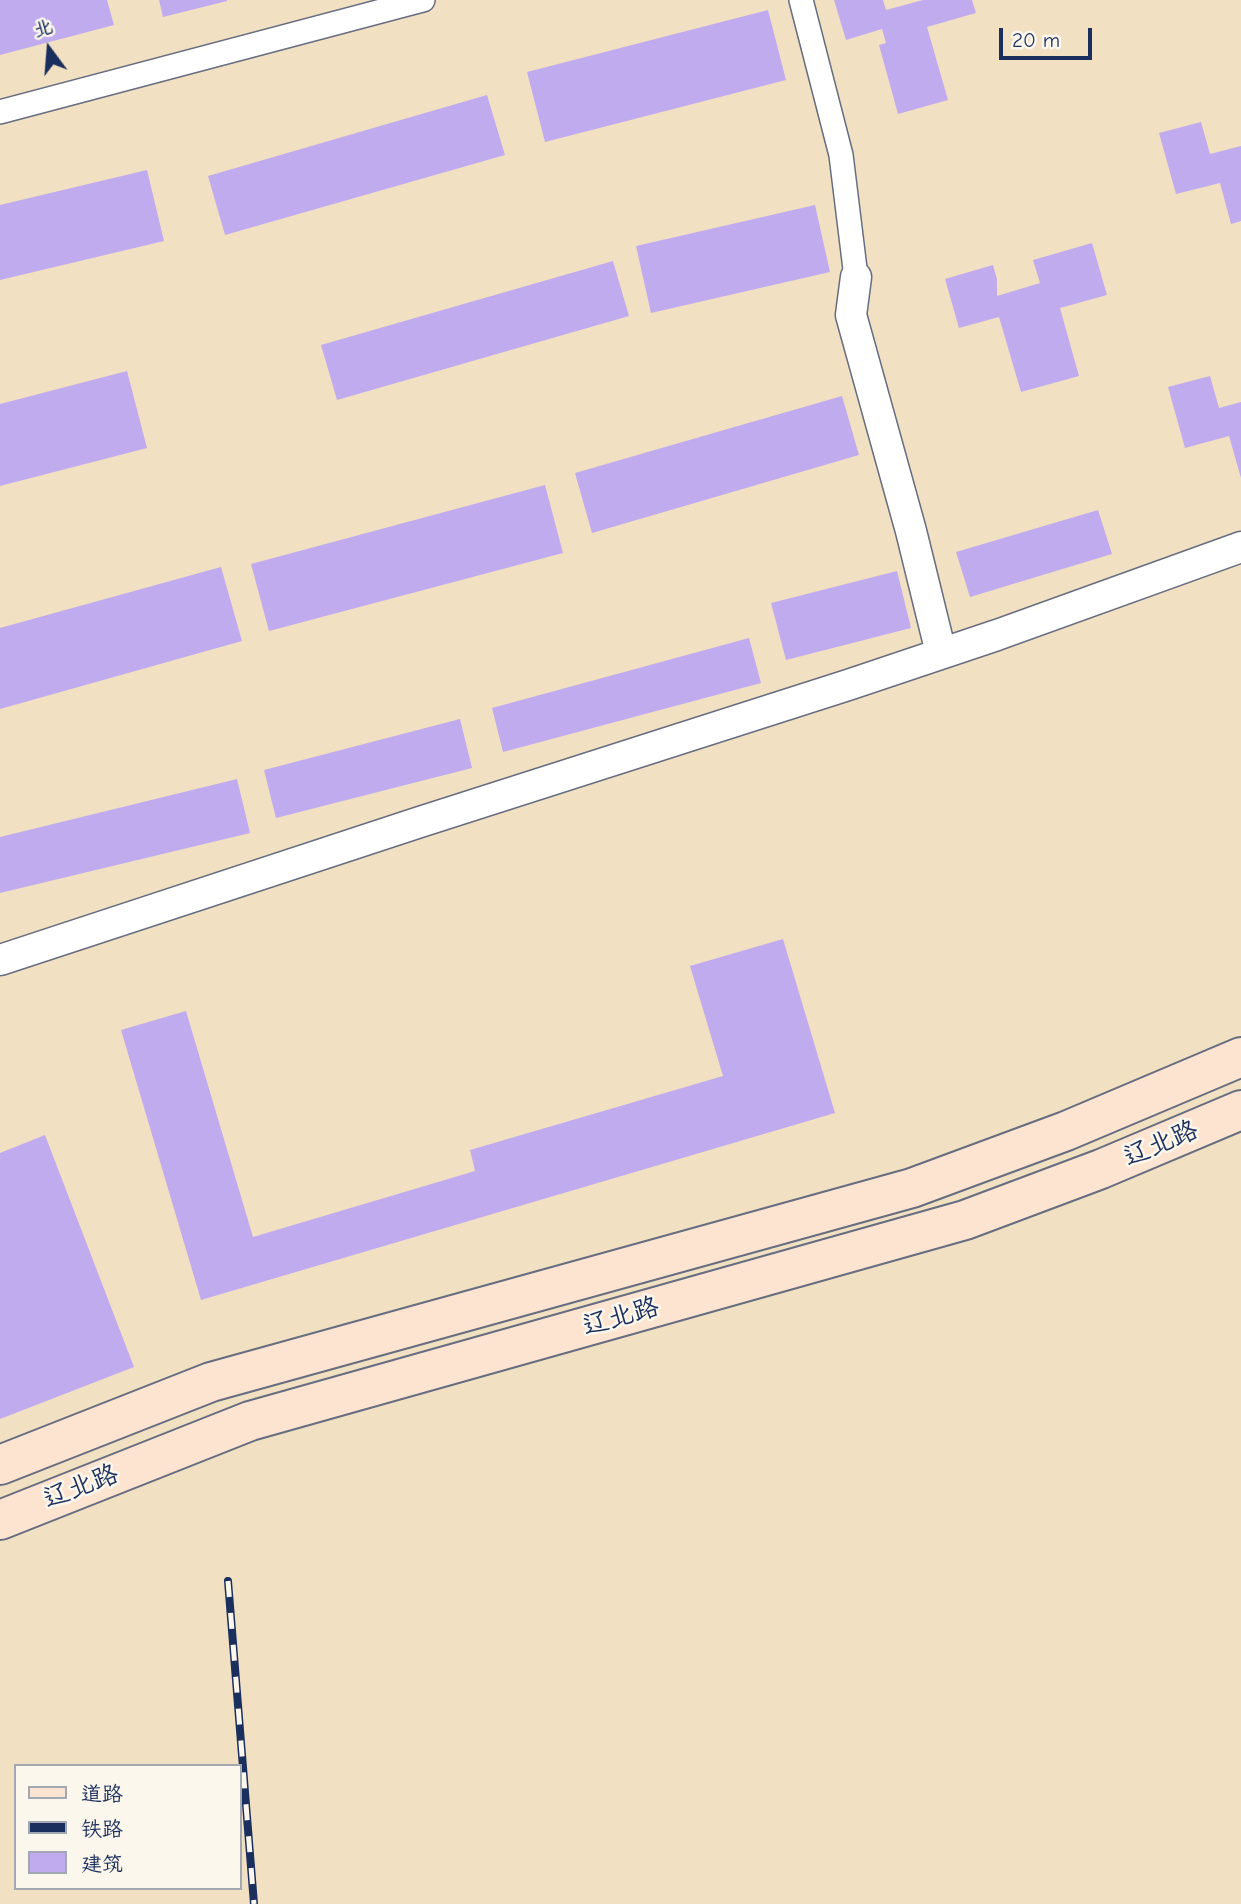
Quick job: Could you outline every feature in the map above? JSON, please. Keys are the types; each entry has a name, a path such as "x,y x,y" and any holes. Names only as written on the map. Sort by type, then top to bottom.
{"main road":[{"name":"辽北路","path":"0,1465 211,1382 912,1188 1066,1131 1241,1057"},
{"name":"辽北路","path":"0,1520 250,1421 965,1220 1101,1169 1241,1111"}],"street":[{"path":"0,112 423,0"},
{"path":"801,0 841,155 856,277 851,315 911,531 941,653"},
{"path":"0,960 941,653 1241,547"}],"building":[{"path":"0,0 107,0 114,25 0,55"},
{"path":"159,0 227,0 227,1 163,17"},
{"path":"834,0 883,0 886,10 923,0 972,0 976,13 927,27 948,100 898,114 879,45 886,43 882,29 846,40"},
{"path":"768,10 786,80 545,142 527,72"},
{"path":"487,95 505,155 225,235 208,176"},
{"path":"1201,122 1210,154 1241,146 1241,221 1231,224 1220,183 1176,194 1159,133"},
{"path":"147,170 164,241 0,280 0,205"},
{"path":"815,205 830,272 651,313 636,246"},
{"path":"1092,243 1107,295 1060,308 1079,376 1021,392 999,317 959,328 945,279 993,265 997,279 997,296 1040,283 1033,260"},
{"path":"613,261 629,316 337,400 321,345"},
{"path":"127,371 147,448 0,486 0,404"},
{"path":"1210,376 1219,408 1241,402 1241,478 1229,436 1185,448 1168,387"},
{"path":"842,396 859,455 592,533 575,473"},
{"path":"545,485 563,553 269,631 251,564"},
{"path":"1098,510 1112,554 970,597 956,552"},
{"path":"221,567 242,641 0,709 0,628"},
{"path":"897,571 911,628 786,660 771,603"},
{"path":"749,638 761,683 503,752 492,708"},
{"path":"460,719 472,768 276,818 264,770"},
{"path":"237,779 250,833 0,893 0,837"},
{"path":"783,939 835,1113 201,1300 121,1030 186,1011 253,1237 475,1171 470,1150 723,1076 690,966"},
{"path":"45,1135 134,1367 0,1419 0,1153"}],"railway":[{"path":"228,1581 254,1904"}]}
